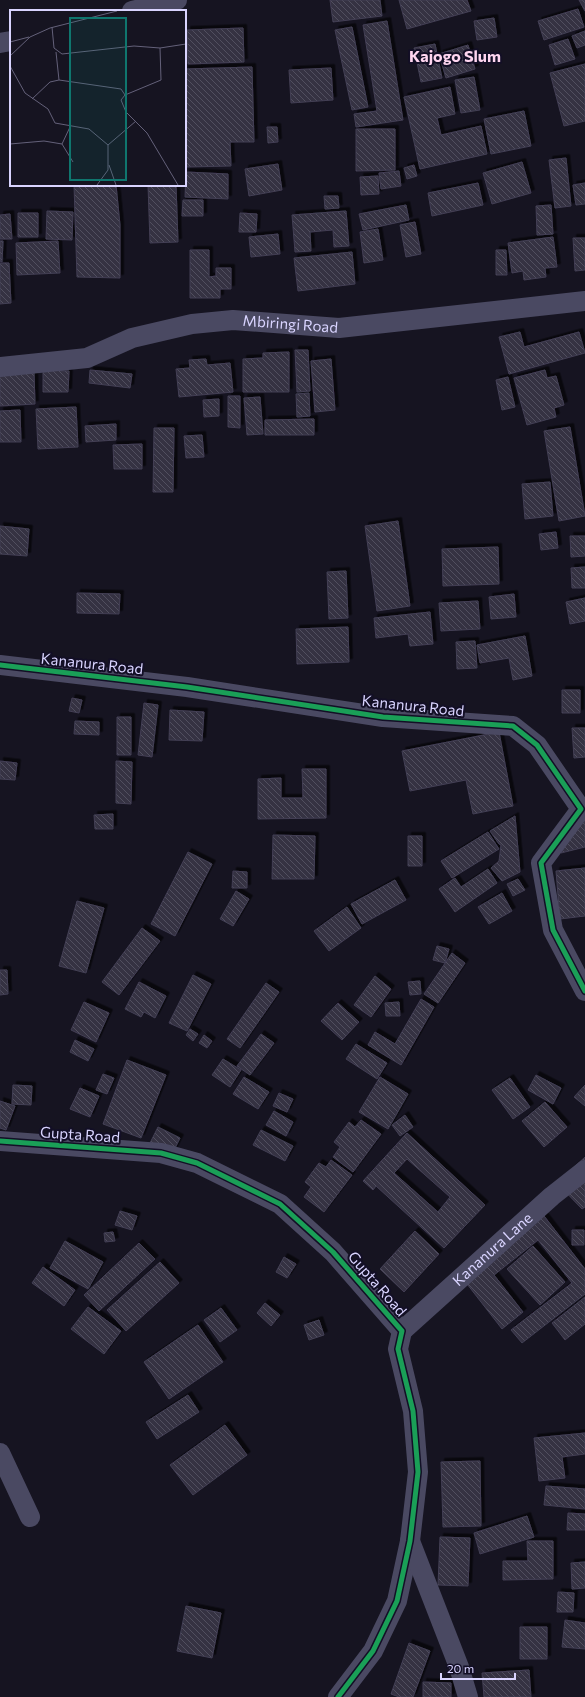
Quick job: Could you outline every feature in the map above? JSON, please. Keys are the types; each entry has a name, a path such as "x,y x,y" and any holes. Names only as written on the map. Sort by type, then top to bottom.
{"street":[{"path":"136,10 177,0"},
{"path":"0,43 10,40"},
{"name":"Mbiringi Road","path":"0,367 87,358 132,338 192,324 233,320 339,328 585,302"},
{"name":"Kananura Road","path":"0,665 187,687 383,716 513,726 537,745 583,809 541,863 553,930 585,991"},
{"name":"Gupta Road","path":"0,1141 161,1153 197,1163 280,1204 333,1252 402,1332 398,1349 413,1411 418,1472 410,1541 397,1601 373,1652 338,1697"},
{"name":"Kananura Lane","path":"402,1332 552,1196 585,1170"},
{"path":"0,1453 30,1517"},
{"path":"410,1541 459,1667 468,1697"}],"building":[{"path":"330,0 380,0 382,16 333,22"},
{"path":"399,0 467,0 471,11 407,29"},
{"path":"579,0 585,0 585,11"},
{"path":"578,9 584,27 544,40 538,21"},
{"path":"494,18 497,37 477,40 474,21"},
{"path":"387,21 403,120 356,127 354,114 377,111 363,25"},
{"path":"352,27 368,107 352,110 335,30"},
{"path":"243,28 244,62 188,64 187,30"},
{"path":"585,31 585,45 577,48 572,36"},
{"path":"568,39 575,59 555,65 549,45"},
{"path":"435,44 442,78 421,82 414,48"},
{"path":"468,45 475,69 446,78 439,54"},
{"path":"585,64 585,121 564,126 550,73"},
{"path":"252,67 254,142 230,142 231,166 186,167 186,69"},
{"path":"331,68 333,100 291,103 289,70"},
{"path":"474,77 480,110 461,113 455,80"},
{"path":"450,87 455,114 437,118 441,135 481,126 487,154 420,169 404,97"},
{"path":"524,111 531,146 491,154 484,119"},
{"path":"267,127 277,127 278,142 268,143"},
{"path":"356,129 395,129 395,170 356,171"},
{"path":"566,158 571,206 555,208 549,160"},
{"path":"522,162 531,193 492,204 483,173"},
{"path":"278,164 282,190 249,196 245,169"},
{"path":"414,165 417,176 407,179 404,168"},
{"path":"399,171 401,186 381,189 379,173"},
{"path":"186,172 228,174 228,199 185,197"},
{"path":"378,176 379,194 361,195 360,177"},
{"path":"478,183 483,205 432,216 428,193"},
{"path":"585,183 585,204 576,205 573,185"},
{"path":"74,186 116,186 120,225 120,278 77,277"},
{"path":"148,186 176,186 178,242 150,243"},
{"path":"324,196 338,196 339,208 325,209"},
{"path":"183,200 203,200 203,216 182,216"},
{"path":"406,205 409,220 363,230 359,214"},
{"path":"551,205 553,234 537,235 536,206"},
{"path":"47,211 73,212 72,240 46,239"},
{"path":"346,211 349,246 334,247 333,230 310,232 311,251 295,252 292,215"},
{"path":"18,213 38,213 38,237 18,237"},
{"path":"240,213 257,214 256,232 239,232"},
{"path":"10,214 12,239 0,239 0,215"},
{"path":"415,222 421,254 406,257 400,225"},
{"path":"378,229 383,260 364,263 360,232"},
{"path":"278,234 280,254 251,257 249,237"},
{"path":"553,237 557,267 545,268 546,277 524,280 523,271 512,273 508,243"},
{"path":"573,238 585,238 585,270 575,271"},
{"path":"0,241 3,241 2,262 0,261"},
{"path":"58,241 60,273 17,275 16,243"},
{"path":"190,250 209,250 209,277 216,276 216,268 231,268 231,289 220,289 220,298 190,298"},
{"path":"496,250 506,250 507,275 496,275"},
{"path":"352,252 355,284 298,291 294,258"},
{"path":"0,263 9,263 11,303 0,304"},
{"path":"520,332 524,347 579,332 585,353 509,374 499,337"},
{"path":"295,350 308,350 310,391 297,392"},
{"path":"289,352 289,392 243,392 243,359 263,358 263,353"},
{"path":"206,359 207,365 230,363 233,392 179,397 176,369 190,368 189,360"},
{"path":"331,359 335,410 315,412 311,361"},
{"path":"43,370 69,371 68,392 43,392"},
{"path":"90,370 132,374 130,388 89,383"},
{"path":"545,370 547,378 556,376 564,405 554,408 556,417 527,425 514,378"},
{"path":"34,372 35,404 0,406 0,376"},
{"path":"508,377 515,407 502,410 496,380"},
{"path":"309,393 310,416 297,417 296,394"},
{"path":"228,396 240,396 240,428 228,427"},
{"path":"260,397 263,434 247,435 244,398"},
{"path":"219,399 219,416 204,417 203,400"},
{"path":"76,407 78,447 38,449 36,409"},
{"path":"20,410 21,442 0,442 0,411"},
{"path":"314,419 314,435 265,435 265,420"},
{"path":"116,424 116,440 86,442 85,426"},
{"path":"570,427 585,516 559,521 544,431"},
{"path":"154,428 174,428 173,492 153,492"},
{"path":"202,435 204,457 186,458 184,436"},
{"path":"142,444 142,469 114,469 113,445"},
{"path":"550,482 553,516 525,519 522,484"},
{"path":"398,521 410,606 377,611 365,526"},
{"path":"0,526 29,529 27,556 0,554"},
{"path":"556,532 558,548 541,550 539,534"},
{"path":"570,536 585,536 585,556 571,557"},
{"path":"498,547 499,584 443,586 442,549"},
{"path":"585,567 585,588 572,588 571,568"},
{"path":"346,571 348,618 329,619 327,572"},
{"path":"77,593 120,594 119,614 77,613"},
{"path":"514,594 516,617 491,619 489,597"},
{"path":"585,598 585,621 570,624 566,602"},
{"path":"478,601 480,629 441,631 439,603"},
{"path":"430,612 433,644 410,646 408,634 376,638 374,618"},
{"path":"348,627 349,662 297,664 296,629"},
{"path":"525,636 532,676 513,680 509,658 480,663 477,645"},
{"path":"475,641 477,668 457,669 456,642"},
{"path":"562,690 580,690 580,713 562,713"},
{"path":"72,698 82,700 79,713 69,711"},
{"path":"144,703 158,705 152,757 138,755"},
{"path":"170,710 204,712 202,741 169,740"},
{"path":"117,717 131,717 131,755 117,755"},
{"path":"75,721 99,722 99,735 74,734"},
{"path":"572,728 585,728 585,757 574,758"},
{"path":"499,732 513,806 473,814 466,780 410,791 402,751"},
{"path":"0,761 17,763 15,780 0,779"},
{"path":"116,761 132,762 131,804 116,803"},
{"path":"302,769 326,769 326,818 258,819 258,779 281,778 281,798 303,798"},
{"path":"113,814 113,829 95,829 94,815"},
{"path":"515,816 520,872 502,881 491,868 499,861 501,845 490,831"},
{"path":"585,818 585,847 561,853 580,820"},
{"path":"488,832 499,849 452,878 441,861"},
{"path":"273,835 315,836 314,879 272,879"},
{"path":"408,836 422,836 422,866 408,866"},
{"path":"188,852 212,864 175,936 151,924"},
{"path":"585,868 585,916 560,919 556,871"},
{"path":"488,869 497,883 455,912 439,889 455,878 461,887"},
{"path":"233,871 247,872 247,888 232,888"},
{"path":"518,879 525,890 513,896 507,884"},
{"path":"395,880 406,900 362,924 351,904"},
{"path":"236,891 249,899 233,926 220,919"},
{"path":"502,893 512,911 489,924 478,907"},
{"path":"77,901 104,908 86,973 59,966"},
{"path":"347,907 361,928 329,951 314,931"},
{"path":"142,928 160,941 119,995 102,982"},
{"path":"437,946 449,949 445,963 433,960"},
{"path":"452,953 465,963 438,1003 424,994"},
{"path":"0,970 7,970 8,994 0,995"},
{"path":"193,975 211,984 187,1031 169,1023"},
{"path":"375,976 391,989 371,1017 354,1005"},
{"path":"420,981 421,994 410,995 408,982"},
{"path":"139,982 166,996 155,1018 144,1012 141,1017 125,1009"},
{"path":"266,983 279,992 240,1048 227,1039"},
{"path":"421,999 434,1007 401,1065 368,1045 375,1032 395,1044"},
{"path":"84,1002 109,1013 96,1042 71,1030"},
{"path":"399,1002 400,1016 386,1016 385,1003"},
{"path":"338,1003 359,1022 342,1040 321,1021"},
{"path":"190,1029 198,1034 193,1041 186,1035"},
{"path":"261,1034 274,1043 250,1075 237,1066"},
{"path":"204,1035 212,1041 207,1048 199,1043"},
{"path":"75,1040 94,1049 88,1061 70,1052"},
{"path":"356,1044 387,1063 377,1079 346,1059"},
{"path":"223,1059 241,1070 230,1087 212,1075"},
{"path":"127,1060 166,1075 141,1138 103,1124"},
{"path":"103,1074 114,1078 107,1094 96,1090"},
{"path":"536,1075 561,1088 553,1104 528,1090"},
{"path":"244,1077 269,1092 258,1109 233,1094"},
{"path":"380,1077 408,1094 388,1129 359,1112"},
{"path":"510,1078 530,1107 513,1119 492,1090"},
{"path":"13,1085 32,1086 31,1105 12,1104"},
{"path":"585,1085 585,1106 574,1097"},
{"path":"80,1088 99,1096 90,1117 70,1109"},
{"path":"279,1093 293,1099 287,1112 273,1106"},
{"path":"0,1101 15,1106 6,1130 0,1128"},
{"path":"545,1102 567,1127 544,1147 522,1121"},
{"path":"274,1111 293,1122 286,1136 266,1125"},
{"path":"405,1115 413,1127 400,1136 392,1125"},
{"path":"361,1120 381,1134 353,1172 333,1157 340,1147 334,1142 349,1122 355,1127"},
{"path":"158,1127 180,1138 172,1154 150,1143"},
{"path":"261,1130 293,1146 285,1161 253,1145"},
{"path":"407,1133 485,1205 444,1248 376,1186 373,1190 363,1181","holes":["407,1159 450,1197 438,1212 394,1173"]},
{"path":"585,1157 585,1207 582,1209 557,1183"},
{"path":"331,1160 352,1175 324,1212 304,1197 311,1187 305,1182 319,1163 326,1167"},
{"path":"120,1211 137,1216 132,1230 115,1225"},
{"path":"541,1212 585,1269 585,1294 522,1343 511,1330 572,1283 538,1240 494,1275 523,1312 502,1329 460,1275"},
{"path":"572,1230 584,1230 584,1245 572,1245"},
{"path":"415,1231 439,1254 404,1292 380,1269"},
{"path":"113,1232 115,1241 105,1242 104,1233"},
{"path":"65,1241 103,1262 88,1289 50,1268"},
{"path":"139,1243 155,1259 99,1311 84,1295"},
{"path":"533,1246 565,1282 540,1305 507,1269"},
{"path":"284,1257 296,1264 287,1278 276,1272"},
{"path":"160,1262 179,1283 126,1331 107,1310"},
{"path":"43,1267 75,1290 64,1306 32,1283"},
{"path":"585,1297 585,1324 565,1340 552,1323"},
{"path":"265,1303 280,1315 271,1326 257,1313"},
{"path":"88,1307 121,1331 104,1354 71,1329"},
{"path":"221,1308 237,1330 220,1342 204,1320"},
{"path":"319,1320 324,1335 309,1340 304,1325"},
{"path":"198,1325 223,1362 169,1399 144,1362"},
{"path":"188,1395 199,1412 157,1439 146,1422"},
{"path":"225,1425 247,1455 193,1495 170,1465"},
{"path":"585,1433 585,1454 562,1457 565,1478 539,1481 534,1438"},
{"path":"480,1461 481,1526 443,1527 441,1462"},
{"path":"546,1486 585,1489 585,1509 544,1505"},
{"path":"568,1513 585,1514 585,1530 567,1530"},
{"path":"527,1516 534,1537 480,1554 474,1533"},
{"path":"440,1537 470,1538 468,1586 438,1585"},
{"path":"527,1541 553,1541 553,1579 503,1580 503,1561 528,1561"},
{"path":"585,1562 585,1588 572,1589 571,1563"},
{"path":"558,1592 574,1593 573,1612 557,1612"},
{"path":"186,1606 221,1613 212,1658 177,1651"},
{"path":"565,1620 585,1623 585,1649 562,1647"},
{"path":"520,1627 547,1627 547,1659 520,1659"},
{"path":"409,1643 430,1651 413,1697 399,1697 391,1694"},
{"path":"529,1670 531,1697 484,1697 482,1673"},
{"path":"423,1682 451,1683 451,1697 423,1697"}],"cycle path":[{"path":"0,665 187,687 383,717 513,726 537,745 581,809 541,863 553,930 585,991"},
{"path":"0,1141 161,1153 197,1163 280,1204 333,1252 402,1331 398,1349 413,1411 418,1472 410,1541 397,1601 373,1651 338,1697"}],"district":[{"name":"Kajogo Slum","path":"455,56"}]}
